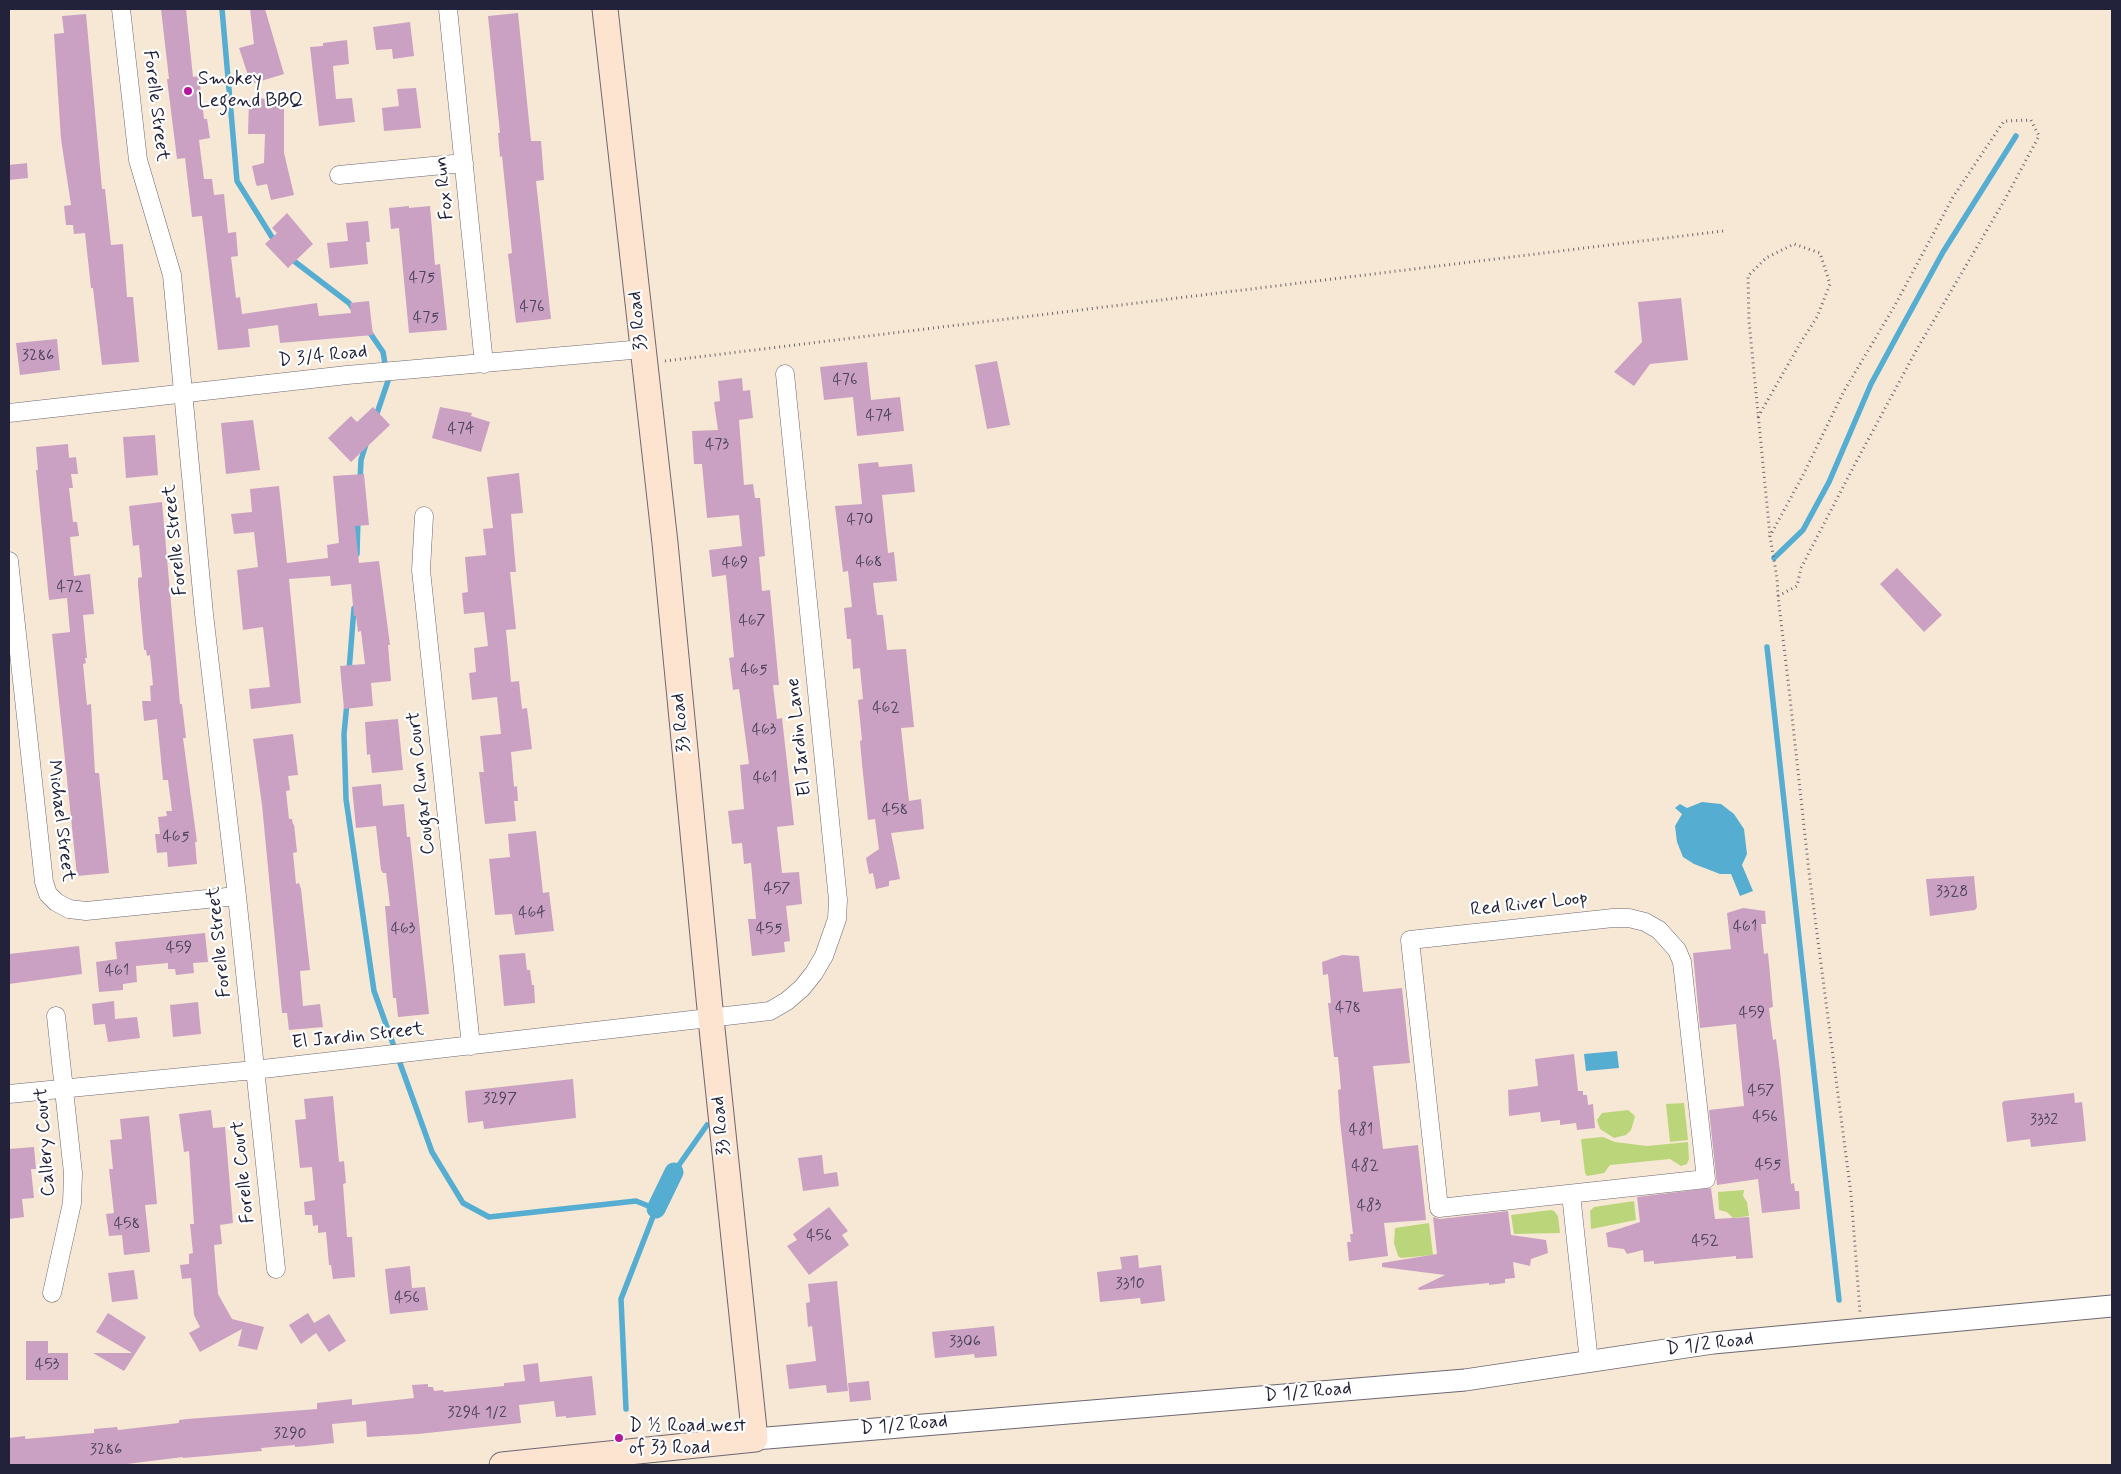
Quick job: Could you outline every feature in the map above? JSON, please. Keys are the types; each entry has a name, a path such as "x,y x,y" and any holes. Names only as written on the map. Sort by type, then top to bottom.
{"main road":[{"name":"33 Road","path":"605,9 665,542 710,1019 755,1439"},
{"name":"D 1/2 Road","path":"502,1465 755,1439"}],"street":[{"name":"Forelle Street","path":"122,9 138,160 172,275 204,614 254,1070"},
{"name":"Fox Run","path":"448,9 484,364"},
{"path":"339,175 464,162"},
{"name":"D 3/4 Road","path":"9,414 347,375 642,349"},
{"name":"El Jardin Lane","path":"710,1019 770,1011 787,1001 814,973 824,956 836,919 838,900 785,374"},
{"name":"Cougar Run Court","path":"424,516 421,570 472,1046"},
{"name":"Michael Street","path":"9,561 44,882 48,894 56,902 69,909 86,911 236,896"},
{"name":"Red River Loop","path":"1613,918 1629,918 1645,922 1659,930 1677,950 1682,962 1706,1179 1571,1194 1439,1208 1410,940 1613,918"},
{"name":"Callery Court","path":"52,1293 72,1203 73,1174 56,1016"},
{"name":"El Jardin Street","path":"9,1094 254,1070 710,1019"},
{"name":"Forelle Court","path":"254,1070 276,1269"},
{"path":"1571,1194 1589,1362"},
{"name":"D 1/2 Road","path":"755,1439 1464,1380 1713,1343 2112,1306"}],"path":[{"path":"1770,536 1802,477 1844,391 1894,306 1953,197 2004,121 2031,120 2039,136 2004,201 1917,349 1854,464 1802,568 1797,586 1778,596"},
{"path":"642,349 661,361 1723,231"},
{"path":"1758,417 1817,317 1830,284 1820,253 1794,244 1766,258 1748,276 1749,321 1758,417 1770,536 1809,872 1851,1194 1862,1330"}],"green space":[{"path":"1684,1103 1688,1140 1670,1142 1666,1104"},
{"path":"1628,1110 1635,1116 1631,1130 1626,1135 1614,1138 1600,1129 1597,1120 1602,1113"},
{"path":"1603,1137 1615,1142 1647,1146 1688,1142 1689,1159 1687,1164 1681,1166 1670,1159 1610,1165 1604,1173 1587,1176 1581,1139"},
{"path":"1744,1190 1743,1196 1747,1202 1749,1216 1733,1218 1727,1212 1719,1210 1718,1192"},
{"path":"1634,1201 1636,1220 1591,1229 1590,1211 1594,1207"},
{"path":"1551,1210 1558,1216 1560,1233 1514,1234 1511,1215"},
{"path":"1429,1223 1433,1255 1401,1258 1398,1256 1394,1243 1395,1228"}],"water":[{"path":"1702,802 1721,804 1734,814 1744,829 1747,854 1742,865 1753,891 1740,896 1731,874 1720,874 1694,864 1683,857 1677,842 1675,826 1682,814 1675,808 1680,804 1687,808"},
{"path":"1617,1051 1619,1068 1586,1071 1584,1054"}],"building":[{"path":"161,9 186,9 193,77 199,76 204,119 207,119 210,138 199,140 204,179 212,179 214,195 224,194 228,233 236,232 238,256 231,257 236,298 240,297 242,314 317,303 319,316 351,313 350,303 369,301 373,335 280,343 278,325 248,329 250,347 218,350 202,216 192,217 185,158 177,159"},
{"path":"250,9 265,9 284,74 251,84 239,48 254,44"},
{"path":"518,13 531,141 541,141 544,180 536,181 551,319 516,323 508,254 512,253 502,156 500,157 498,133 500,133 488,16"},
{"path":"86,14 102,189 105,189 111,245 123,244 127,297 133,297 139,362 102,365 85,233 74,234 73,225 66,225 64,206 71,205 61,139 54,34 64,33 62,16"},
{"path":"410,22 414,56 393,59 392,49 376,50 373,27"},
{"path":"347,40 349,64 333,66 336,99 352,98 355,122 319,126 310,47 323,46 323,43"},
{"path":"416,88 421,128 384,131 382,108 399,106 397,89"},
{"path":"255,98 284,100 284,153 294,195 271,200 267,184 257,186 256,184 252,166 264,163 265,134 248,134 249,100 256,100"},
{"path":"27,163 28,178 9,180 9,165"},
{"path":"409,206 409,208 430,206 435,265 440,264 447,330 409,333 399,228 391,229 389,208"},
{"path":"287,213 313,244 288,268 265,244 277,233 272,228"},
{"path":"368,221 370,242 366,242 368,264 330,268 327,243 348,241 346,223"},
{"path":"1681,298 1688,360 1650,364 1634,386 1614,372 1642,342 1638,302"},
{"path":"57,339 60,370 20,375 16,343"},
{"path":"997,361 1010,425 987,429 975,365"},
{"path":"867,362 871,400 900,397 904,431 857,436 853,397 824,400 820,367"},
{"path":"742,378 743,391 750,390 753,418 739,420 744,485 753,484 755,498 760,498 765,556 759,557 762,591 770,590 779,685 773,685 777,719 782,718 794,825 777,827 782,873 799,872 802,904 786,906 790,941 784,942 785,952 752,956 748,919 756,919 751,863 744,864 742,843 732,844 728,811 744,809 740,765 749,764 739,689 733,690 729,658 734,657 726,575 712,577 709,550 742,546 739,515 707,518 702,464 694,464 692,431 718,430 714,402 720,401 718,381"},
{"path":"373,407 390,425 351,462 328,438 351,416 357,422"},
{"path":"440,407 472,413 471,416 490,422 481,452 432,438"},
{"path":"253,420 260,470 226,474 221,423"},
{"path":"155,435 158,475 126,478 123,437"},
{"path":"68,444 69,458 76,457 78,474 71,474 73,488 69,488 73,522 77,522 79,536 70,537 74,576 90,574 94,614 83,615 87,658 85,658 86,663 83,664 87,705 91,704 95,773 99,773 109,873 77,876 52,634 70,632 67,598 49,600 36,470 38,470 36,447"},
{"path":"878,462 879,467 912,464 915,492 882,495 888,553 894,552 897,581 873,583 877,615 883,615 887,650 906,649 914,727 901,728 909,801 921,799 924,829 891,833 900,879 889,881 889,886 876,889 873,873 869,874 866,858 879,849 875,819 868,820 862,764 858,700 863,699 860,668 853,669 851,639 847,639 844,608 852,607 848,571 843,572 835,506 862,504 858,464"},
{"path":"519,473 523,513 511,514 516,572 510,572 516,629 506,630 511,682 519,681 522,709 527,708 532,749 511,752 514,787 517,786 518,801 514,801 516,821 485,824 479,772 484,772 480,736 501,734 497,697 472,700 469,673 476,672 474,648 488,646 484,612 464,614 462,593 468,592 465,557 486,555 483,529 493,528 487,477"},
{"path":"364,474 369,525 355,526 359,563 379,561 390,645 388,645 391,681 371,683 373,706 344,709 340,666 365,664 361,631 358,632 356,616 354,616 351,584 331,586 330,576 289,579 301,703 251,709 249,689 270,687 263,627 243,630 237,570 258,567 254,532 234,534 231,514 252,512 250,489 279,486 287,563 328,558 327,545 339,543 333,476"},
{"path":"162,502 180,704 182,704 186,738 183,738 197,842 195,842 197,864 168,867 167,852 157,853 155,834 160,834 158,817 167,816 166,811 172,811 168,780 163,780 157,719 144,721 142,701 151,701 150,686 153,685 150,655 147,656 146,650 144,650 138,585 138,578 142,577 139,545 133,546 129,506"},
{"path":"1897,568 1942,615 1924,632 1880,584"},
{"path":"398,719 403,770 372,773 370,754 367,755 365,722"},
{"path":"293,734 298,775 288,776 290,790 286,791 289,819 292,819 294,824 297,852 293,853 296,884 299,883 301,889 310,970 300,971 303,1006 320,1004 323,1027 289,1030 287,1013 282,1013 262,805 253,739"},
{"path":"381,784 383,806 404,804 407,837 410,837 429,1014 398,1017 396,998 393,998 385,906 390,906 386,873 383,873 381,870 376,826 356,828 352,787"},
{"path":"536,831 543,893 549,892 554,931 515,935 512,914 495,915 489,859 510,857 508,834"},
{"path":"1974,876 1977,907 1975,910 1930,916 1926,879"},
{"path":"1743,908 1765,911 1766,924 1761,924 1764,954 1768,953 1773,1007 1769,1008 1773,1040 1776,1039 1780,1071 1791,1184 1794,1183 1795,1191 1799,1191 1800,1209 1762,1213 1758,1179 1717,1185 1709,1110 1744,1106 1736,1024 1700,1028 1693,953 1731,949 1727,913"},
{"path":"205,933 208,962 193,963 194,973 176,975 175,969 168,969 168,963 136,966 137,982 123,984 123,990 99,992 96,962 117,959 115,942"},
{"path":"79,946 82,974 9,984 9,954"},
{"path":"525,953 527,970 530,970 532,985 534,985 535,1003 504,1006 499,955"},
{"path":"1342,955 1359,956 1363,992 1402,988 1410,1063 1373,1066 1383,1149 1418,1145 1426,1220 1384,1223 1388,1256 1349,1261 1347,1242 1351,1242 1350,1234 1353,1234 1340,1121 1338,1090 1341,1089 1338,1057 1334,1057 1328,1003 1331,1003 1328,974 1323,975 1322,962"},
{"path":"114,1001 115,1019 137,1017 140,1038 108,1042 105,1024 94,1025 92,1004"},
{"path":"198,1002 201,1034 173,1037 170,1005"},
{"path":"1574,1054 1578,1091 1583,1091 1583,1095 1587,1095 1588,1105 1593,1104 1595,1128 1577,1130 1576,1123 1560,1125 1560,1120 1541,1122 1540,1112 1509,1116 1508,1090 1538,1086 1535,1059"},
{"path":"573,1079 576,1118 484,1129 483,1121 468,1123 465,1091"},
{"path":"2074,1093 2075,1103 2082,1102 2086,1141 2031,1147 2030,1139 2007,1142 2002,1103 2004,1101"},
{"path":"333,1096 339,1162 344,1161 346,1183 343,1184 347,1237 352,1237 355,1277 333,1279 331,1265 329,1265 326,1232 318,1233 318,1225 313,1226 312,1215 305,1215 304,1202 315,1200 312,1167 300,1168 295,1120 306,1119 304,1099"},
{"path":"211,1110 213,1128 225,1127 233,1223 220,1225 222,1244 214,1245 218,1294 232,1319 264,1327 257,1350 238,1346 242,1329 200,1352 189,1333 200,1327 194,1315 191,1278 182,1279 180,1265 189,1264 189,1254 193,1253 190,1224 194,1224 189,1151 184,1152 179,1114"},
{"path":"149,1116 157,1204 145,1205 150,1252 124,1255 122,1235 109,1236 106,1214 114,1213 109,1169 113,1169 110,1140 122,1139 120,1119"},
{"path":"34,1147 36,1169 31,1169 34,1198 22,1199 24,1217 9,1219 9,1149"},
{"path":"822,1155 824,1174 837,1172 839,1186 803,1191 798,1158"},
{"path":"1711,1188 1715,1219 1749,1217 1753,1258 1736,1259 1736,1256 1654,1264 1654,1261 1644,1262 1643,1250 1627,1254 1624,1249 1608,1247 1606,1233 1640,1222 1637,1197"},
{"path":"829,1207 848,1231 842,1235 849,1245 809,1275 787,1246 797,1240 793,1234"},
{"path":"1508,1211 1511,1235 1546,1240 1548,1253 1531,1259 1530,1266 1513,1262 1515,1278 1505,1279 1505,1283 1419,1290 1418,1288 1445,1275 1382,1267 1382,1263 1437,1254 1433,1217 1440,1219"},
{"path":"1138,1255 1139,1268 1161,1265 1165,1301 1141,1304 1140,1298 1100,1302 1097,1272 1122,1269 1120,1257"},
{"path":"410,1266 412,1288 425,1287 428,1310 390,1314 385,1269"},
{"path":"134,1270 138,1299 112,1302 108,1273"},
{"path":"837,1281 848,1391 827,1393 826,1385 789,1389 786,1365 816,1361 812,1326 808,1327 806,1303 810,1302 808,1284"},
{"path":"108,1313 146,1337 124,1371 93,1353 132,1353 96,1332"},
{"path":"308,1313 314,1323 329,1314 346,1341 329,1352 316,1333 301,1344 289,1325"},
{"path":"994,1326 997,1356 975,1358 974,1354 935,1358 932,1332"},
{"path":"26,1341 48,1341 48,1353 68,1353 68,1380 26,1380"},
{"path":"538,1363 540,1382 592,1376 596,1415 556,1417 554,1401 519,1405 521,1423 418,1434 367,1437 366,1421 332,1424 334,1443 261,1448 262,1451 183,1457 119,1465 9,1465 9,1438 25,1436 25,1439 94,1433 94,1429 117,1427 118,1430 179,1423 179,1420 187,1419 317,1409 317,1403 352,1399 352,1405 414,1398 412,1385 428,1384 428,1387 433,1387 434,1391 443,1390 444,1392 504,1386 504,1383 525,1381 523,1365"},
{"path":"869,1381 871,1400 850,1402 848,1383"}],"waterway":[{"path":"222,9 237,181 275,242"},
{"path":"1774,558 1803,530 1829,482 1871,384 1943,252 2016,136"},
{"path":"290,258 349,303 354,310"},
{"path":"368,330 383,352 388,381 375,419"},
{"path":"360,481 361,460 366,444"},
{"path":"357,554 358,518"},
{"path":"349,671 354,608"},
{"path":"1767,647 1839,1300"},
{"path":"347,703 344,734 346,799 374,991 432,1152 463,1203 489,1217 636,1201 656,1209 621,1299 626,1409"},
{"path":"674,1172 707,1125"},
{"path":"656,1209 674,1172"}],"place":[{"name":"Smokey Legend BBQ","path":"188,91"},
{"name":"D ½ Road west of 33 Road","path":"619,1438"}]}
